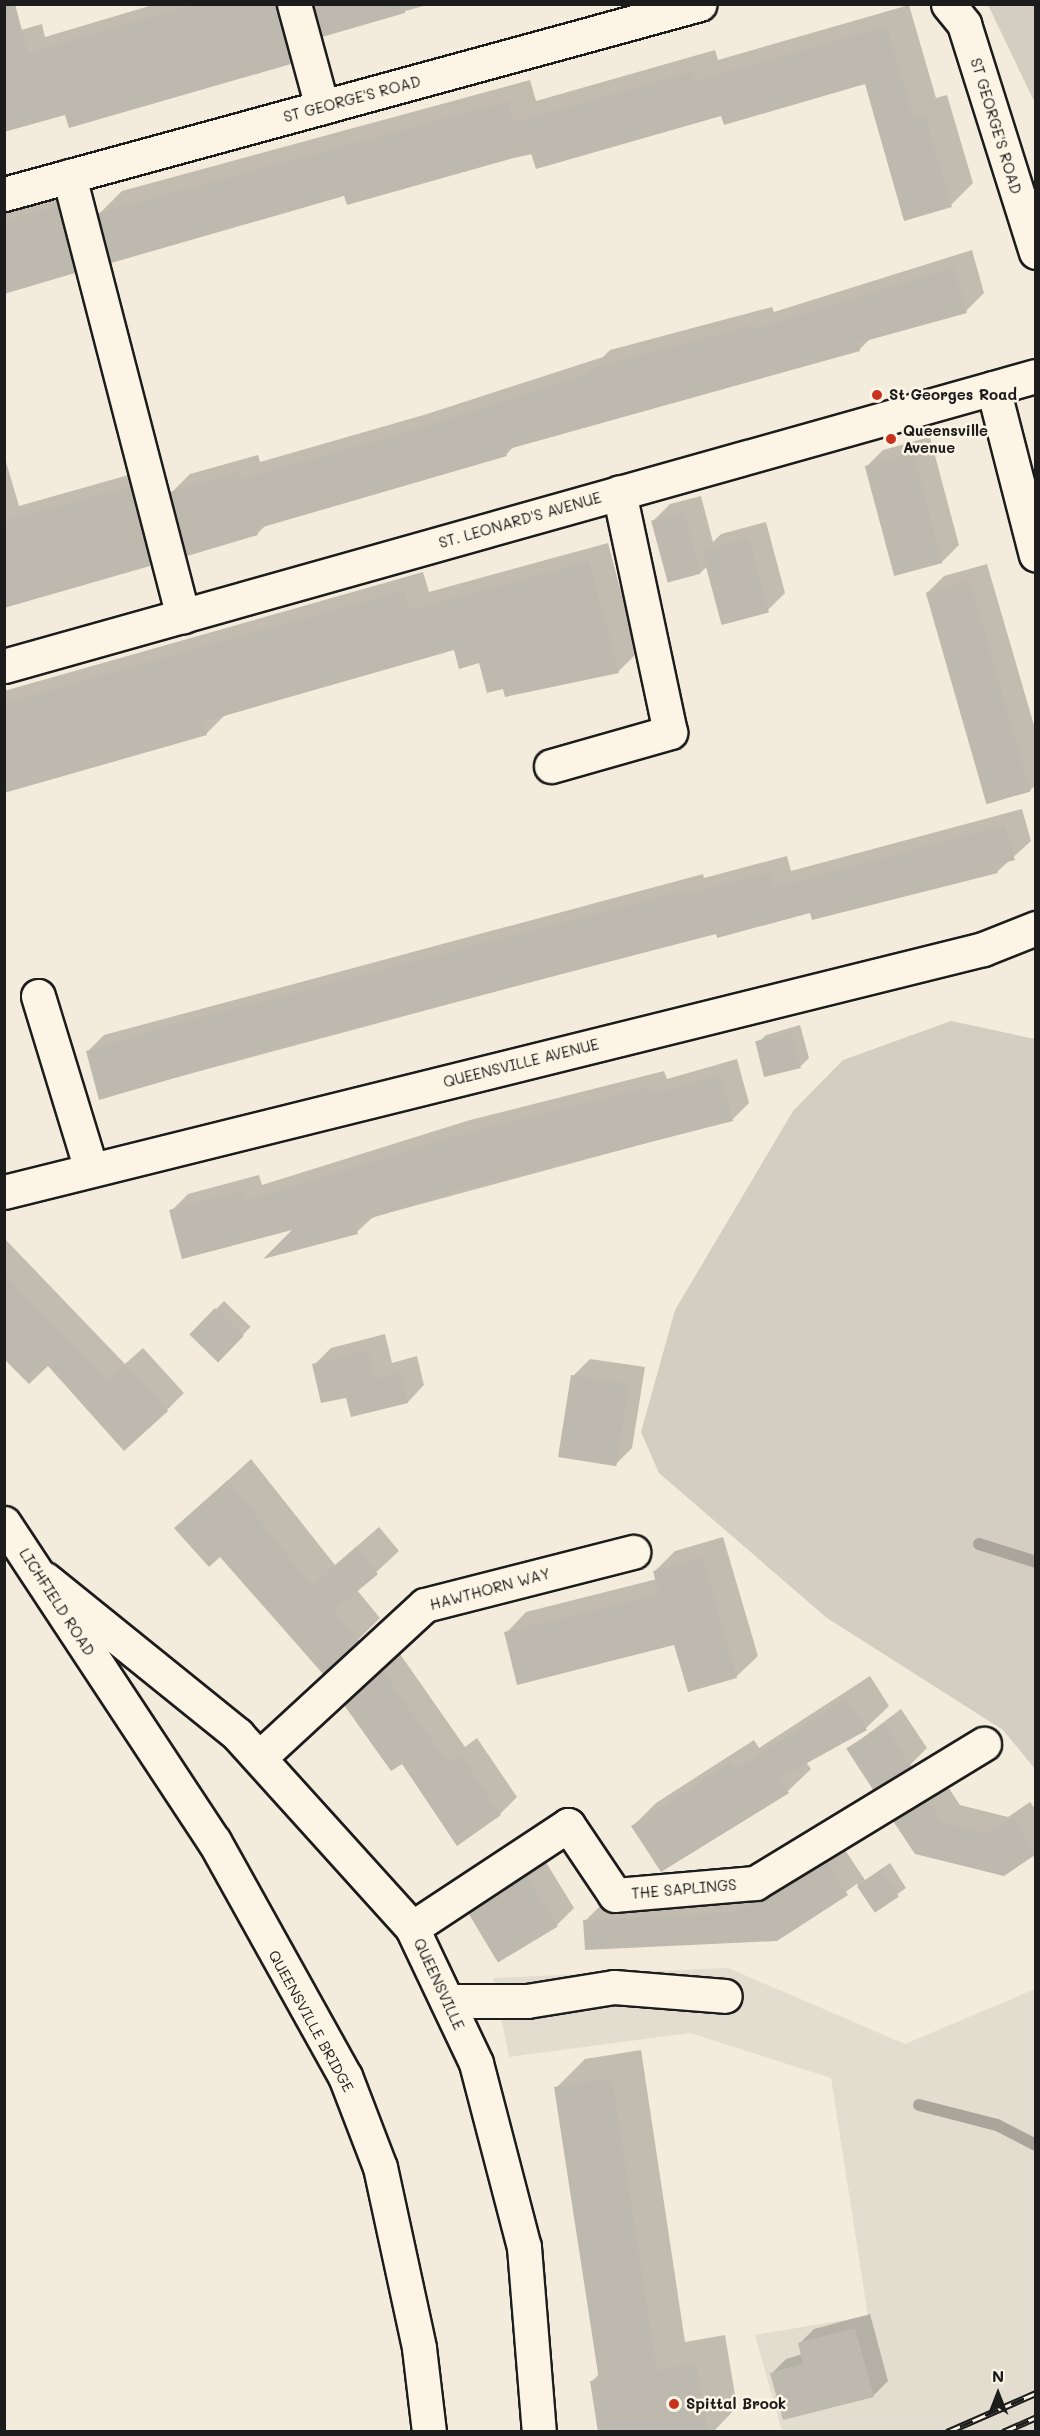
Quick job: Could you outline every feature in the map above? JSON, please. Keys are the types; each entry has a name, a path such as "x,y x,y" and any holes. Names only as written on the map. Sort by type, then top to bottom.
{"main road":[{"path":"294,4 322,107"},
{"name":"ST GEORGE'S ROAD","path":"4,194 700,4"},
{"name":"ST GEORGE'S ROAD","path":"948,4 964,24 1035,252"},
{"path":"69,176 183,617"},
{"name":"ST. LEONARD'S AVENUE","path":"4,666 1035,376"},
{"path":"993,388 1035,555"},
{"path":"550,766 670,732 619,492"},
{"name":"QUEENSVILLE AVENUE","path":"4,1192 983,949 1035,928"},
{"path":"38,996 91,1169"},
{"name":"LICHFIELD ROAD","path":"4,1523 45,1579 108,1683"},
{"name":"HAWTHORN WAY","path":"260,1757 426,1605 633,1552"},
{"name":"QUEENSVILLE","path":"45,1579 260,1757 412,1928 476,2063 524,2247 539,2432"},
{"name":"QUEENSVILLE BRIDGE","path":"108,1683 214,1841 345,2076 380,2167 419,2348 429,2432"},
{"name":"THE SAPLINGS","path":"412,1928 568,1825 615,1895 755,1883 984,1744"},
{"path":"447,2001 527,2001 614,1987 725,1996"}],"shaded area":[{"path":"988,5 1035,5 1035,103"},
{"path":"951,1021 1035,1039 1035,1769 1003,1730 827,1618 659,1473 641,1432 675,1310 793,1111 843,1060"},
{"path":"728,1968 905,2044 1035,1989 1035,2431 782,2431 755,2335 868,2316 831,2078 690,2033 509,2057 493,1978"}],"building":[{"path":"4,4 15,4 28,53 195,4 276,4 291,64 69,128 65,115 4,132"},
{"path":"314,4 404,4 405,13 322,37"},
{"path":"887,26 914,119 925,116 952,207 904,221 865,84 724,125 721,116 536,169 531,153 347,205 344,196 111,263 98,213 508,101 514,122 693,71 696,81"},
{"path":"57,206 75,273 4,294 4,221"},
{"path":"954,267 967,313 858,343 860,351 505,450 507,456 256,529 258,535 187,556 170,492 239,472 241,479 407,432 591,372 590,368 754,325 755,329"},
{"path":"913,453 943,563 894,576 865,466"},
{"path":"130,486 150,566 4,608 4,521"},
{"path":"684,512 701,574 668,583 651,521"},
{"path":"749,538 769,612 722,625 702,551"},
{"path":"589,561 619,673 505,697 503,689 487,693 479,663 459,669 454,650 203,722 207,735 4,793 4,703 404,590 410,610"},
{"path":"970,580 1031,791 986,804 926,593"},
{"path":"1005,825 1015,860 996,865 998,873 812,920 810,913 717,938 716,934 281,1047 99,1100 86,1051 177,1023 686,890 687,894 770,872 774,887"},
{"path":"792,1032 801,1068 764,1077 755,1041"},
{"path":"721,1075 733,1121 466,1189 355,1223 358,1234 263,1259 292,1230 182,1259 169,1210 242,1191 245,1201 452,1137 648,1087 650,1095"},
{"path":"4,1273 107,1380 125,1364 168,1411 124,1451 48,1366 29,1384 4,1359"},
{"path":"215,1308 244,1336 218,1362 189,1335"},
{"path":"368,1350 375,1379 401,1372 408,1403 351,1417 346,1398 321,1403 312,1364"},
{"path":"571,1375 629,1384 616,1466 558,1457"},
{"path":"228,1480 312,1586 356,1548 378,1574 334,1611 359,1641 323,1674 220,1557 209,1567 174,1528"},
{"path":"702,1557 737,1678 688,1692 674,1645 517,1685 504,1632 659,1594 653,1571"},
{"path":"382,1670 447,1762 460,1754 501,1815 457,1846 402,1764 391,1771 344,1705"},
{"path":"846,1698 867,1730 780,1778 789,1793 661,1872 631,1826 731,1762 736,1769"},
{"path":"884,1724 911,1766 873,1790 846,1749"},
{"path":"928,1800 943,1822 989,1833 1013,1818 1035,1855 1004,1876 915,1854 893,1821"},
{"path":"827,1862 848,1895 777,1941 585,1950 583,1920 736,1912"},
{"path":"881,1870 899,1897 875,1913 857,1886"},
{"path":"527,1875 558,1926 498,1962 467,1911"},
{"path":"612,2078 657,2370 696,2363 708,2432 598,2432 590,2381 599,2380 554,2087"},
{"path":"855,2328 874,2397 783,2420 770,2373 803,2364 798,2343"}],"waterway":[{"path":"979,1544 1036,1562"},
{"path":"919,2105 997,2125 1036,2145"}],"railway":[{"path":"947,2432 1036,2393"},
{"path":"1003,2432 1036,2417"}],"place":[{"name":"St Georges Road","path":"877,395"},
{"name":"Queensville Avenue","path":"891,439"},
{"name":"Spittal Brook","path":"674,2404"}]}
